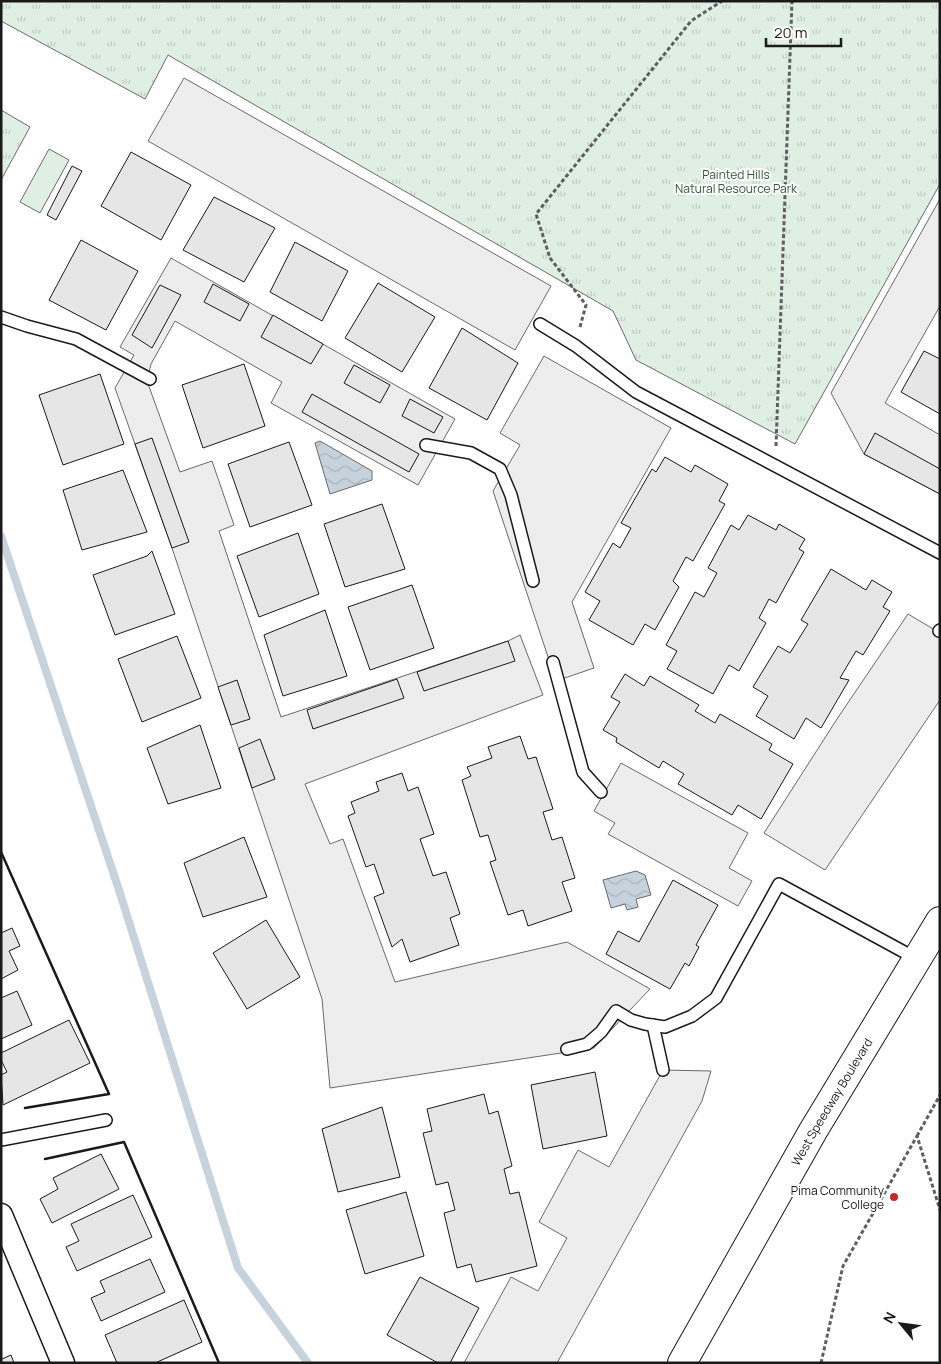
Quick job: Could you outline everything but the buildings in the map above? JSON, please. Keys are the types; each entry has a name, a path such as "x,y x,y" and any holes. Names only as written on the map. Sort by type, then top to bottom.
{"main road":[{"name":"West Speedway Boulevard","path":"682,1363 813,1131 940,921"}],"street":[{"path":"1,1215 63,1363"}],"lane":[{"path":"1,318 76,339 150,379"},
{"path":"540,324 576,346 636,392 940,553"},
{"path":"426,445 471,453 500,469 511,495 533,581"},
{"path":"553,662 583,772 601,792"},
{"path":"567,1049 587,1044 601,1032 616,1012 631,1020 665,1027 692,1016 716,998 778,884 917,959"},
{"path":"653,1025 663,1070"},
{"path":"1,1140 106,1120"}],"path":[{"path":"576,346 586,305 550,258 536,214 691,21 722,1"},
{"path":"776,466 792,1"},
{"path":"820,1363 843,1266 940,1095"},
{"path":"917,1136 940,1210"}],"green space":[{"name":"Painted Hills Natural Resource Park","path":"1,1 940,1 940,184 795,444 636,360 613,311 168,55 145,99 1,21"},
{"path":"1,110 30,127 1,180"},
{"path":"49,149 69,160 40,213 20,202"}],"shaded area":[{"path":"184,78 551,286 515,350 148,141"},
{"path":"940,199 940,306 885,403 940,435 940,494 864,454 831,393"},
{"path":"171,258 455,419 418,485 271,403 282,382 175,321 151,364 147,381 180,472 212,461 234,525 219,531 281,717 508,641 520,635 543,695 305,784 330,844 343,839 395,982 567,942 650,989 594,1048 330,1088 322,999 172,548 115,388 134,355 120,347"},
{"path":"544,356 671,428 572,602 594,668 556,681 493,491 520,445 500,433"},
{"path":"908,614 940,633 940,700 825,870 764,833 837,719"},
{"path":"621,763 748,833 729,868 752,881 738,906 608,834 615,823 594,811"},
{"path":"663,1070 711,1071 702,1101 557,1363 464,1363 511,1277 538,1291 567,1238 539,1222 578,1150 609,1167"}],"water":[{"path":"320,441 372,471 372,480 330,494 315,443"},
{"path":"636,871 645,875 651,895 636,899 638,907 627,910 625,904 611,908 603,880"}],"waterway":[{"path":"1,536 118,887 238,1268 308,1363"}],"wall":[{"path":"1,852 109,1094 25,1108"},
{"path":"45,1159 124,1142 219,1363"}],"place":[{"name":"Pima Community College","path":"894,1197"}]}
